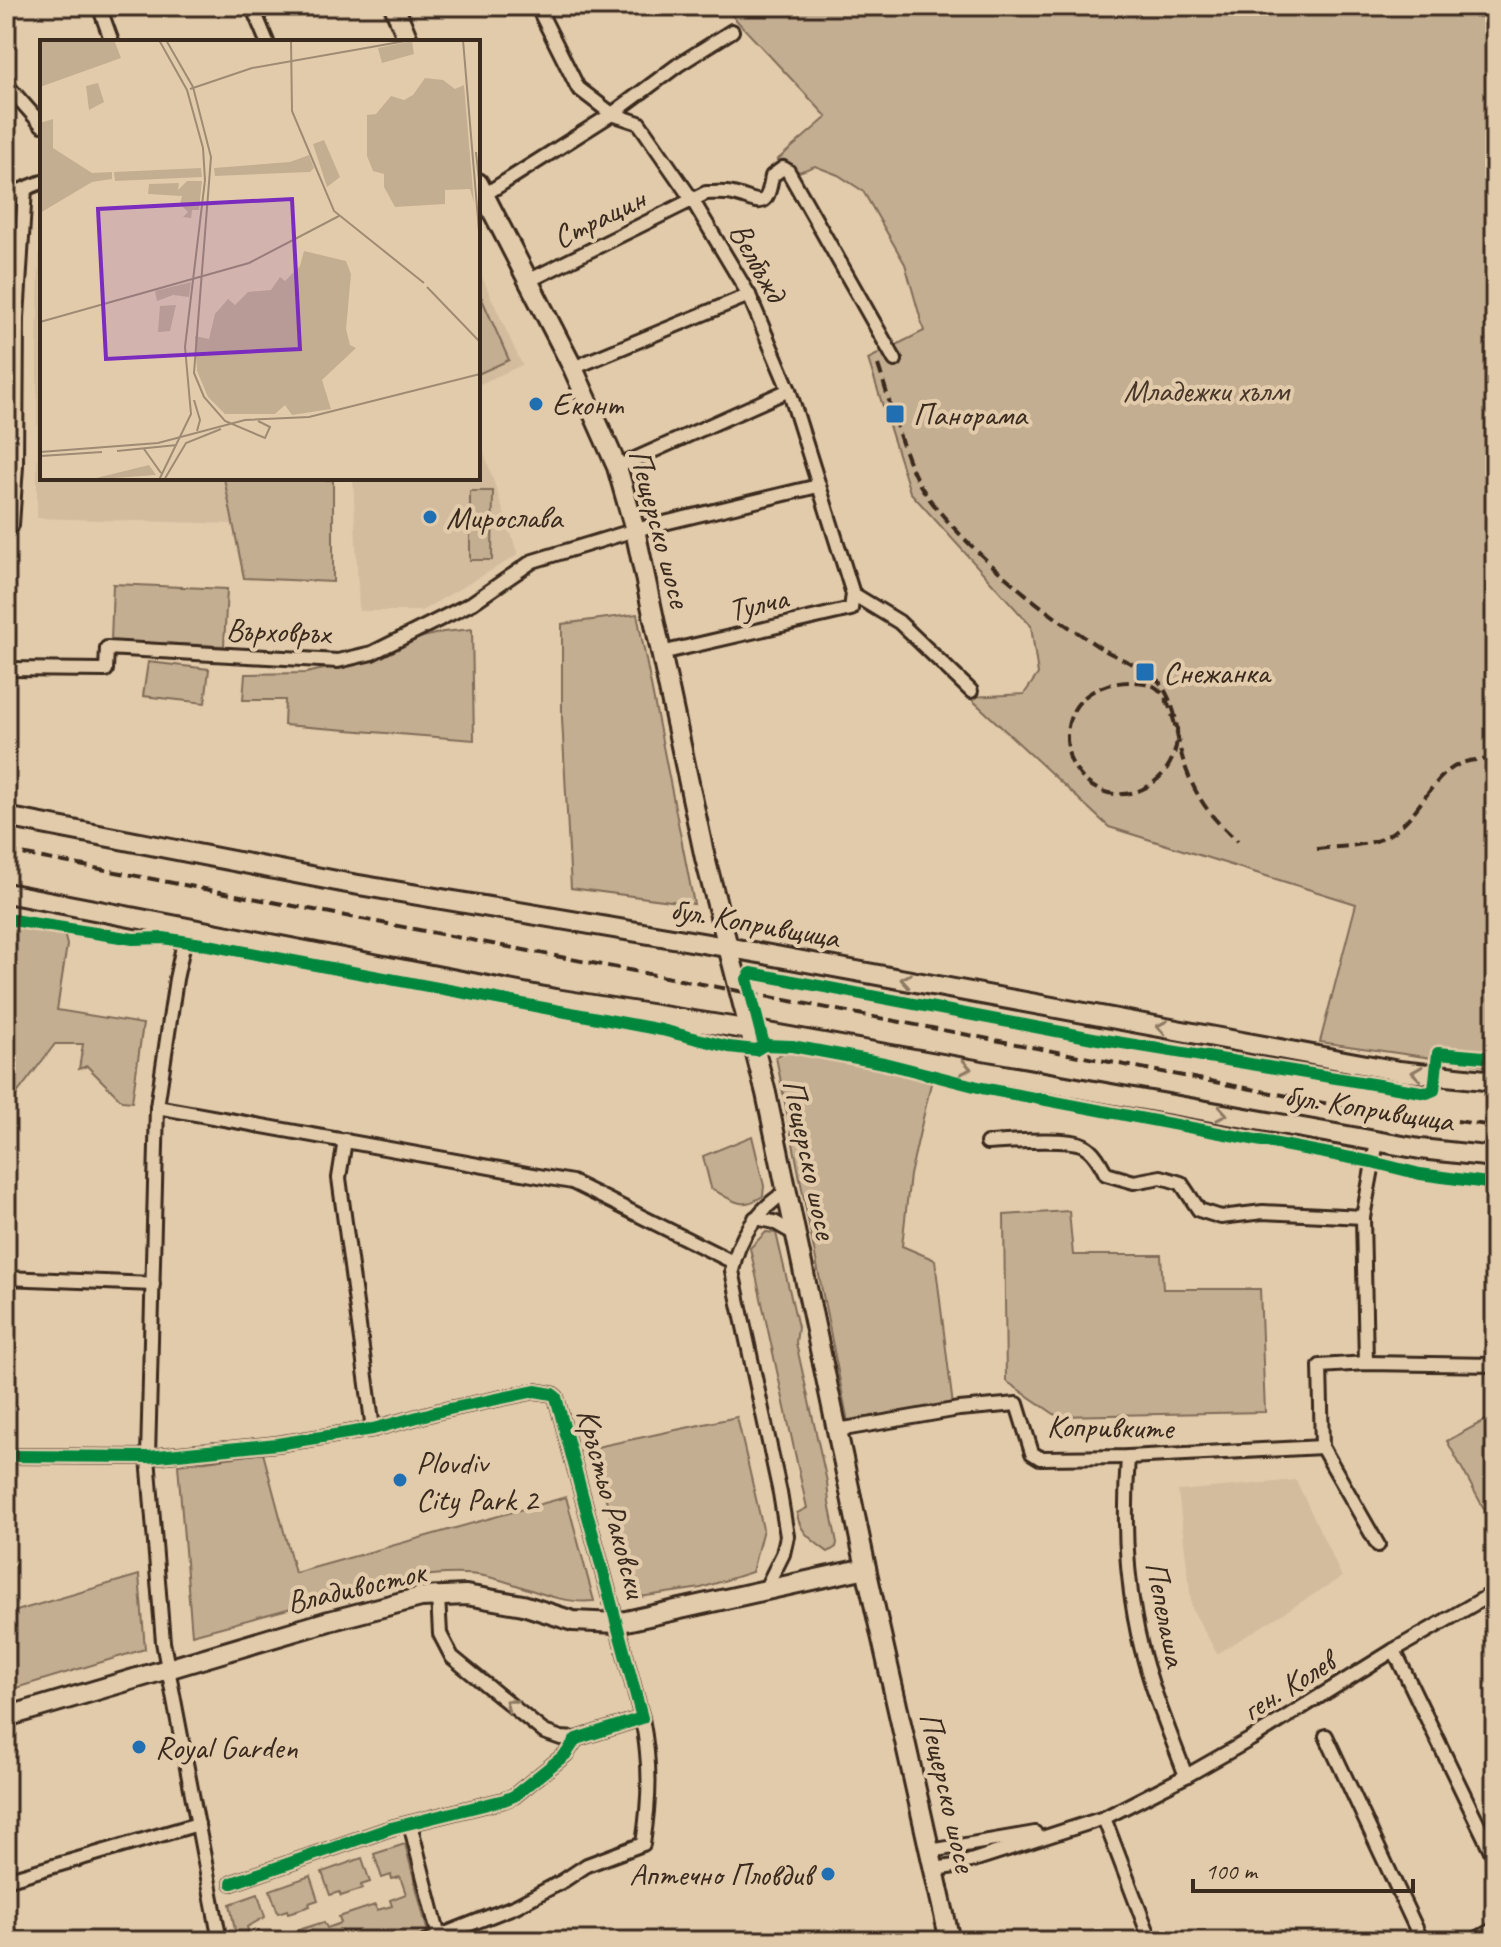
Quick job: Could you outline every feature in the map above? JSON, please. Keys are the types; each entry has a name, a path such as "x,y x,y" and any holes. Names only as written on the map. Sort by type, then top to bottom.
{"main road":[{"path":"394,6 408,40"},
{"name":"Пещерско шосе","path":"481,189 573,368 617,467 635,530 726,947 751,1030 866,1568 950,1941"},
{"name":"бул. Копривщица","path":"6,817 347,883 726,947 1399,1071 1495,1081"},
{"name":"бул. Копривщица","path":"6,893 555,999 751,1030 1377,1142 1495,1157"},
{"name":"Владивосток","path":"6,1717 329,1621 421,1597 466,1595 523,1605 573,1621 617,1623 866,1568"}],"street":[{"path":"99,6 111,40"},
{"path":"252,6 266,40"},
{"name":"Велбъжд","path":"537,6 578,88 612,114 639,123 693,201 749,295 789,390 853,594"},
{"path":"481,189 612,114 678,65 732,31"},
{"path":"6,84 40,123"},
{"path":"693,201 706,193 730,193 756,203 764,201 768,197 772,176 783,168 788,171 874,318 895,360"},
{"path":"6,196 40,183"},
{"path":"6,531 12,525 16,466 17,318 25,189"},
{"name":"Страцин","path":"528,281 693,201"},
{"path":"573,368 749,295"},
{"path":"617,467 789,390"},
{"path":"635,530 818,486"},
{"name":"Върховръх","path":"6,669 106,670 107,648 338,661 372,653 472,603 533,561 635,530"},
{"path":"853,594 899,622 971,691"},
{"name":"Тулча","path":"661,653 851,609 853,594"},
{"path":"187,928 176,979 157,1107 148,1457 163,1642 220,1941"},
{"path":"157,1107 572,1182 733,1262"},
{"path":"6,1456 148,1457 277,1444 373,1429 339,1178 345,1140"},
{"path":"987,1143 1058,1142 1083,1145 1098,1159 1106,1174 1134,1182 1161,1177 1181,1183 1199,1210 1221,1217 1263,1212 1363,1217"},
{"path":"1366,1363 1363,1217 1377,1142"},
{"path":"765,1590 783,1554 787,1536 732,1271 735,1253 755,1218 763,1213 770,1202 786,1192"},
{"path":"755,1218 774,1222 795,1234"},
{"path":"6,1278 153,1284"},
{"path":"1378,1545 1322,1447 1320,1366 1366,1363 1495,1365"},
{"name":"Кръстьо Раковски","path":"373,1429 535,1391 556,1397 642,1718 650,1771 650,1797 643,1844 587,1865 516,1906 433,1939"},
{"name":"Копривките","path":"838,1430 959,1409 1017,1404 1032,1453 1040,1458 1128,1457 1322,1447"},
{"name":"Пепелаша","path":"1128,1457 1124,1504 1135,1618 1145,1661 1186,1776"},
{"name":"ген. Колев","path":"932,1860 955,1866 1104,1818 1186,1776 1495,1592"},
{"path":"438,1596 440,1634 452,1657 544,1732 576,1739 642,1718"},
{"path":"1394,1650 1495,1859"},
{"path":"1326,1736 1422,1941"},
{"path":"232,1883 410,1824 514,1796 566,1754 576,1739"},
{"path":"1104,1818 1151,1941"},
{"path":"6,1880 198,1824"},
{"path":"410,1824 433,1939"},
{"path":"1473,1941 1495,1929"}],"shaded area":[{"path":"40,209 40,480 224,480 232,524 37,518"},
{"path":"480,272 522,365 480,384"},
{"name":"Мирослава","path":"480,440 518,555 421,611 359,611 353,480 480,480"},
{"path":"1296,1480 1342,1577 1217,1654 1192,1609 1178,1491"}],"green space":[{"name":"Младежки хълм","path":"723,6 1495,6 1495,1067 1320,1042 1356,904 1109,827 969,697 1024,694 1038,674 1031,626 910,492 868,359 924,331 905,264 863,191 838,175 815,166 799,172 777,160 827,117"},
{"path":"480,295 509,360 480,373"},
{"path":"224,480 333,480 333,582 244,578"},
{"path":"470,491 493,491 492,560 470,560"},
{"path":"113,584 227,589 224,646 111,641"},
{"path":"637,614 694,904 571,888 562,718 562,624"},
{"path":"472,629 474,740 284,725 285,700 243,700 245,674 306,673 351,663 411,640"},
{"path":"148,662 209,669 205,703 143,696"},
{"path":"6,923 64,933 67,945 57,1010 143,1024 132,1102 122,1101 87,1066 79,1069 83,1044 55,1044 6,1108"},
{"path":"788,1050 932,1079 910,1175 902,1246 935,1260 953,1406 848,1422 776,1057"},
{"path":"752,1136 764,1186 763,1196 742,1203 711,1188 703,1156"},
{"path":"1069,1211 1073,1255 1161,1255 1163,1289 1260,1289 1265,1412 1057,1416 1006,1381 1004,1215"},
{"path":"766,1232 776,1233 798,1327 796,1343 827,1482 837,1543 828,1552 808,1536 798,1520 797,1513 807,1508 750,1248"},
{"path":"737,1417 763,1529 752,1572 701,1588 633,1598 592,1448"},
{"path":"1489,1418 1495,1429 1495,1529 1447,1441"},
{"path":"263,1453 295,1573 566,1497 594,1601 552,1597 484,1576 433,1575 402,1578 192,1635 178,1465"},
{"path":"139,1575 145,1649 6,1691 6,1614"},
{"path":"405,1844 428,1933 405,1941 285,1941 288,1940 286,1934 324,1922 327,1928 341,1923 339,1917 375,1905 377,1910 392,1906 390,1900 406,1894 400,1877 392,1879 391,1875 382,1878 374,1854"},
{"path":"362,1858 370,1882 361,1885 362,1889 341,1896 339,1892 330,1895 322,1872"},
{"path":"310,1876 318,1900 309,1903 310,1906 278,1913 270,1890"},
{"path":"258,1894 265,1917 247,1927 251,1941 237,1941 230,1904"}],"railway":[{"path":"878,365 914,473 948,522 988,562 1051,614 1104,650 1150,674 1161,684 1175,716 1176,744 1168,767 1152,784 1131,793 1110,793 1089,784 1072,763 1067,740 1068,726 1078,703 1097,689 1109,685 1135,682 1153,686 1169,705 1175,724 1177,734 1181,754 1193,786 1212,815 1238,841"},
{"path":"1317,849 1365,844 1383,838 1404,823 1435,784 1459,764 1475,760 1495,761"},
{"path":"6,851 1340,1106 1495,1126"}],"cycle path":[{"path":"6,919 133,939 163,938 208,945 662,1030 729,1047 756,1050 764,1045 792,1046 884,1063 982,1088 1372,1162 1420,1174 1495,1184"},
{"path":"764,1045 747,979 751,973 1098,1039 1427,1093 1434,1090 1438,1053 1495,1058"},
{"path":"6,1456 148,1457 277,1444 373,1429 535,1391 556,1397 642,1718 576,1739 566,1754 514,1796 391,1828 232,1883"}],"place":[{"name":"Еконт","path":"536,404"},
{"name":"Панорама","path":"895,414"},
{"name":"Мирослава","path":"430,517"},
{"name":"Снежанка","path":"1145,672"},
{"name":"Plovdiv City Park 2","path":"400,1480"},
{"name":"Royal Garden","path":"139,1747"},
{"name":"Аптечно Пловдив","path":"828,1874"}]}
